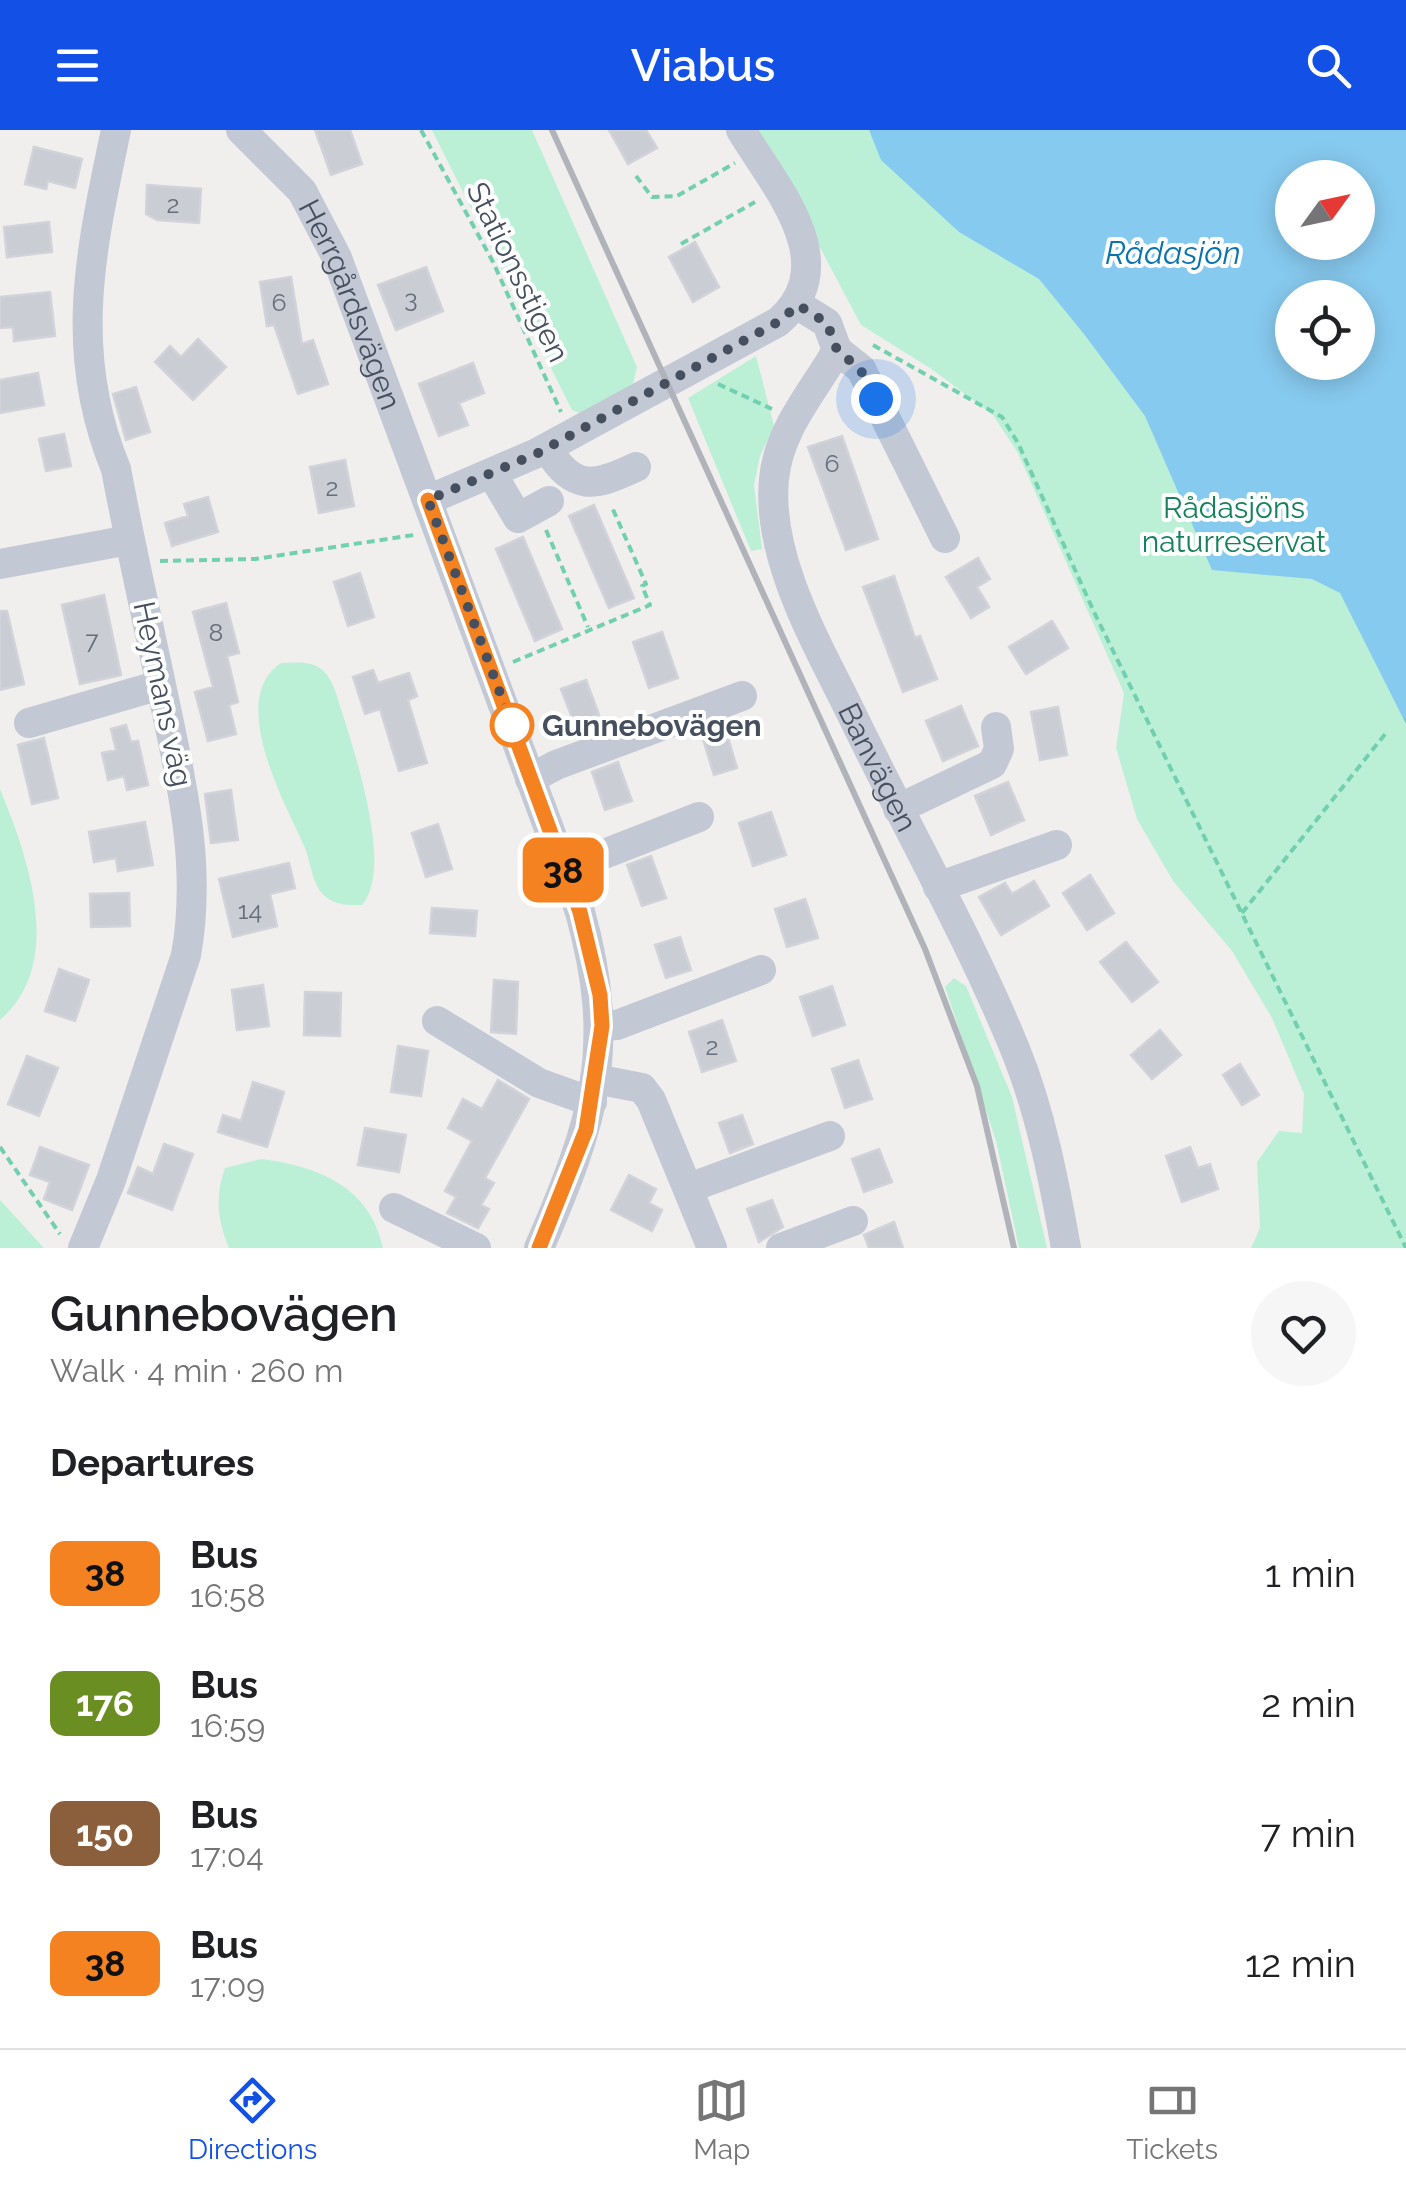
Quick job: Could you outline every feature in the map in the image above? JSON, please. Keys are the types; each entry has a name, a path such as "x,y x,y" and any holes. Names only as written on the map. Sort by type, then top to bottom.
{"street":[{"name":"Heymans väg","path":"73,1243 112,1180 186,955 193,916 192,844 116,468 100,430 93,396 85,293 116,130"},
{"name":"Herrgårdsvägen","path":"241,130 302,191 337,258 593,958 602,1026 594,1091 568,1183 539,1248"},
{"path":"428,500 560,442 778,322 798,305 807,284 806,251 778,190 748,140"},
{"path":"798,305 827,323 836,343 860,369 945,538"},
{"name":"Banvägen","path":"836,343 779,450 774,511 798,596 1016,1052 1053,1177 1066,1248"},
{"path":"560,442 566,473 602,482 636,467"},
{"path":"492,474 518,518 542,505"},
{"path":"0,564 132,551"},
{"path":"29,723 160,685"},
{"path":"530,780 556,765 742,696"},
{"path":"898,809 992,764 1000,749 996,726"},
{"path":"563,870 699,816"},
{"path":"938,887 1057,845"},
{"path":"602,1026 616,1025 761,970"},
{"path":"438,1021 539,1083 594,1091 642,1088 660,1114 712,1248"},
{"path":"689,1188 830,1136"},
{"path":"394,1208 476,1248"},
{"path":"781,1248 853,1221"}],"path":[{"name":"Stationsstigen","path":"421,130 493,262 560,442"},
{"path":"636,176 652,197 667,200 748,140"},
{"path":"681,244 778,190"},
{"path":"836,343 871,344 1002,417 1042,491 1094,612 1406,1248"},
{"path":"500,668 650,605 642,586 646,584 602,482"},
{"path":"542,505 588,628"},
{"path":"132,551 255,559 422,534"},
{"path":"1241,914 1386,733"},
{"path":"0,1147 73,1243"}],"green space":[{"path":"432,130 532,130 637,367 630,398 590,417 572,410"},
{"name":"Rådasjöns naturreservat","path":"750,130 1406,130 1406,1248 1251,1248 1260,1228 1257,1162 1279,1131 1302,1133 1304,1094 1272,1018 1232,951 1173,881 1137,819 1116,748 1124,693 1018,453 993,415 933,370 861,325 790,191"},
{"path":"756,356 774,426 760,456 754,485 762,549 751,551 688,398"},
{"path":"281,663 316,666 328,675 336,693 359,770 372,833 371,887 362,905 334,902 318,887 265,753 259,701 265,680"},
{"path":"0,789 30,877 36,940 32,969 20,996 0,1020"},
{"path":"954,978 966,986 1012,1097 1047,1248 1019,1248 996,1141 945,987"},
{"path":"261,1159 302,1167 338,1183 366,1209 383,1248 229,1248 219,1208 225,1168"},
{"path":"0,1200 44,1248 0,1248"}],"water":[{"name":"Rådasjön","path":"869,130 1406,130 1406,724 1340,593 1312,579 1212,570 1145,416 1084,334 1039,279 959,232 881,160"}],"building":[{"path":"315,130 350,130 362,164 331,175"},
{"path":"609,130 646,130 657,148 628,164"},
{"path":"34,147 82,159 75,188 48,181 46,189 25,184"},
{"path":"147,185 201,189 199,223 157,220 146,214"},
{"path":"49,222 52,252 7,257 4,227"},
{"path":"695,242 719,287 693,302 669,257"},
{"path":"426,267 443,311 396,330 378,285"},
{"path":"291,277 302,344 313,340 328,384 298,394 274,325 267,326 260,282"},
{"path":"50,292 55,336 14,341 13,327 0,328 0,297"},
{"path":"198,339 226,367 193,400 155,362 170,346 181,357"},
{"path":"473,363 484,393 459,403 468,425 439,436 419,384"},
{"path":"38,373 44,405 0,413 0,380"},
{"path":"136,387 150,432 126,440 113,394"},
{"path":"64,434 71,466 46,471 39,439"},
{"path":"842,436 878,539 846,550 808,447"},
{"path":"345,460 354,506 319,513 310,467"},
{"path":"208,497 218,532 172,546 165,523 188,516 184,504"},
{"path":"594,505 634,598 609,608 569,516"},
{"path":"523,537 562,629 535,641 496,549"},
{"path":"978,558 990,579 977,587 989,607 971,618 946,577"},
{"path":"360,573 374,617 348,626 334,582"},
{"path":"894,576 915,638 920,636 937,679 903,692 863,587"},
{"path":"104,595 121,675 80,684 62,605"},
{"path":"226,603 239,653 227,656 238,702 229,705 236,734 208,741 195,692 213,687 193,612"},
{"path":"0,611 7,611 24,684 0,690"},
{"path":"1052,621 1068,648 1026,674 1009,647"},
{"path":"662,632 678,678 649,688 633,642"},
{"path":"373,670 378,683 409,673 417,696 408,700 427,763 399,771 380,709 365,714 353,677"},
{"path":"586,680 599,715 574,723 561,689"},
{"path":"961,706 978,746 943,761 926,721"},
{"path":"1058,707 1067,755 1040,760 1031,712"},
{"path":"126,725 131,742 138,741 148,785 127,790 124,776 108,780 102,753 116,750 111,729"},
{"path":"726,731 737,768 714,775 703,739"},
{"path":"44,738 58,798 32,804 18,745"},
{"path":"618,762 632,801 605,810 592,772"},
{"path":"1008,782 1024,820 991,835 975,796"},
{"path":"231,790 238,840 211,843 205,794"},
{"path":"771,812 786,855 753,866 739,823"},
{"path":"145,822 153,865 118,871 116,858 94,862 89,832"},
{"path":"438,824 452,869 426,877 412,833"},
{"path":"651,856 666,898 642,906 627,865"},
{"path":"289,863 295,888 270,894 277,926 233,937 219,879"},
{"path":"1090,875 1114,913 1087,930 1063,893"},
{"path":"1034,881 1049,906 1001,935 979,897 1005,883 1012,894"},
{"path":"129,893 130,926 91,927 90,894"},
{"path":"805,899 818,938 787,947 775,909"},
{"path":"432,908 477,911 475,936 430,933"},
{"path":"680,937 691,970 666,978 655,945"},
{"path":"1126,942 1158,982 1132,1002 1100,962"},
{"path":"59,969 89,980 75,1021 45,1011"},
{"path":"494,980 518,982 516,1034 491,1032"},
{"path":"263,985 269,1026 237,1030 232,990"},
{"path":"832,986 845,1025 813,1036 800,997"},
{"path":"305,992 341,993 340,1036 304,1035"},
{"path":"722,1020 736,1061 702,1072 689,1032"},
{"path":"1160,1030 1181,1055 1152,1079 1131,1055"},
{"path":"398,1046 428,1051 421,1096 391,1092"},
{"path":"27,1056 58,1068 39,1116 8,1104"},
{"path":"858,1060 872,1099 845,1108 832,1069"},
{"path":"1240,1064 1259,1095 1242,1105 1223,1075"},
{"path":"498,1080 529,1099 485,1178 494,1183 481,1205 489,1209 478,1228 447,1213 456,1197 445,1191 472,1141 448,1128 463,1099 482,1109"},
{"path":"253,1082 284,1092 267,1147 218,1132 223,1115 241,1121"},
{"path":"742,1115 753,1144 730,1153 719,1123"},
{"path":"365,1128 406,1135 399,1172 358,1165"},
{"path":"164,1144 193,1154 172,1210 128,1193 138,1167 153,1174"},
{"path":"40,1147 89,1165 72,1210 44,1199 50,1182 30,1175"},
{"path":"1190,1147 1198,1168 1210,1164 1218,1189 1182,1202 1166,1156"},
{"path":"879,1149 892,1182 864,1192 852,1159"},
{"path":"629,1175 656,1189 649,1203 662,1210 652,1231 611,1210"},
{"path":"772,1200 783,1227 759,1242 747,1209"},
{"path":"894,1222 903,1248 869,1248 864,1235"}],"railway":[{"path":"552,130 925,949 977,1086 1014,1248"}],"bus line":[{"name":"38","path":"428,500 580,912 600,995 602,1026 586,1130 539,1248"}],"place":[{"name":"Gunnebovägen","path":"512,725"}],"route":[{"path":"512,725 428,500 538,453 686,376 778,322 798,305 827,323 837,350 860,369 876,399"}]}
